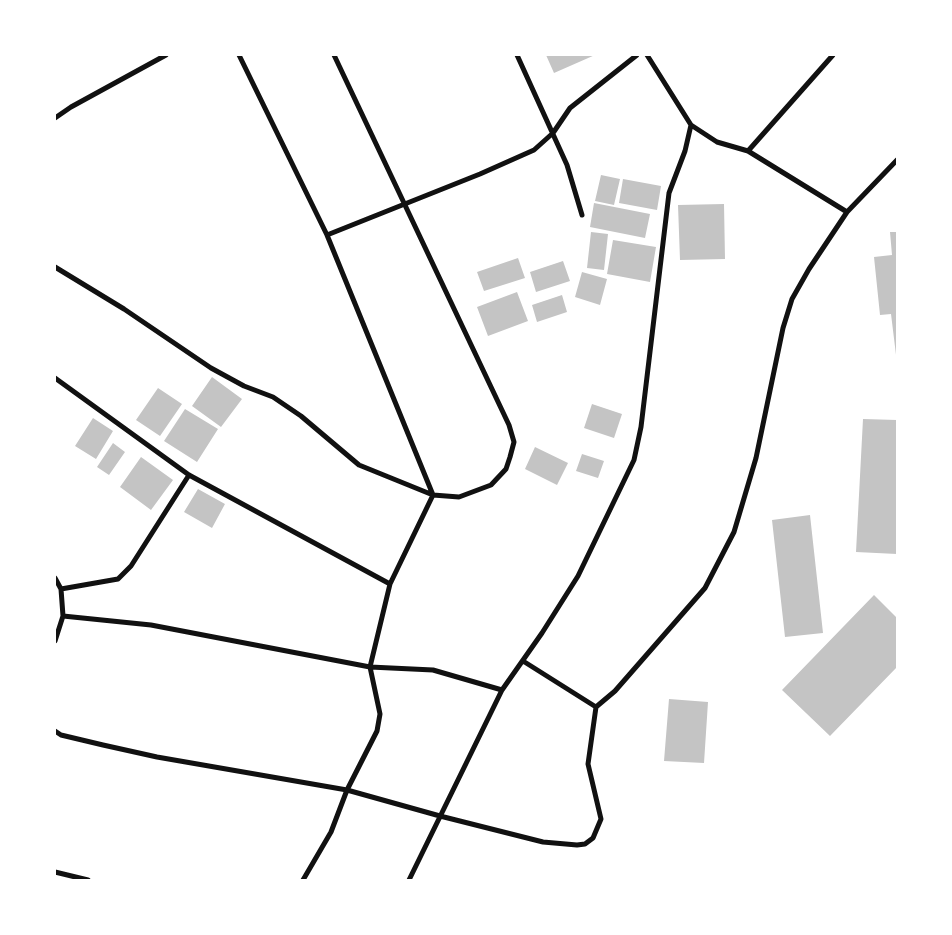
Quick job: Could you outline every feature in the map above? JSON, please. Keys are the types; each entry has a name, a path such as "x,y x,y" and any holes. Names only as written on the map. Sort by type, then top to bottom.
{"street":[{"path":"55,118 71,107 166,55"},
{"path":"239,55 327,236 432,495 390,584 370,667 380,714 377,731 347,790 331,832 303,880"},
{"path":"55,267 124,309 211,368 244,386 273,397 301,416 359,465 432,495 459,496 490,485 506,469 514,442 509,425 334,55"},
{"path":"517,55 553,133 574,186 582,215"},
{"path":"327,236 534,150 553,133 576,103 637,55"},
{"path":"647,55 692,125 717,142 748,151 847,212"},
{"path":"748,151 834,55"},
{"path":"409,880 502,690 578,576 634,460 641,427 669,193 685,152 692,125"},
{"path":"55,731 61,735 139,753 347,790 543,842 585,844 597,832 601,819 588,764 596,707 615,691 705,588 734,532 756,458 783,328 792,299 809,268 847,212 897,160"},
{"path":"55,378 189,475 390,584"},
{"path":"61,589 118,579 131,566 189,475"},
{"path":"55,578 61,589 63,616 55,641"},
{"path":"63,616 151,625 370,667 432,670 502,690"},
{"path":"522,661 596,707"},
{"path":"55,872 88,880"}],"building":[{"path":"546,55 595,55 554,73"},
{"path":"601,175 620,179 614,205 595,201"},
{"path":"623,179 661,186 657,210 619,203"},
{"path":"594,203 650,214 645,238 590,227"},
{"path":"724,204 725,259 680,260 678,205"},
{"path":"591,232 608,234 604,270 587,268"},
{"path":"890,232 897,232 897,363 891,314 880,315 874,257 892,255"},
{"path":"613,240 656,247 650,282 607,274"},
{"path":"518,258 525,278 484,291 477,272"},
{"path":"563,261 570,281 536,292 530,272"},
{"path":"582,272 607,279 600,305 575,297"},
{"path":"517,292 528,321 488,336 477,307"},
{"path":"562,295 567,312 537,322 532,305"},
{"path":"212,377 242,399 221,427 192,406"},
{"path":"158,388 182,404 160,436 136,420"},
{"path":"592,404 622,414 614,438 584,428"},
{"path":"185,409 218,429 197,462 164,441"},
{"path":"93,418 113,431 96,459 75,446"},
{"path":"863,419 897,420 897,554 856,552"},
{"path":"113,443 125,452 109,475 97,467"},
{"path":"535,447 568,463 557,485 525,469"},
{"path":"582,454 604,461 598,478 576,471"},
{"path":"141,457 173,480 151,510 120,487"},
{"path":"198,489 225,504 212,528 184,512"},
{"path":"810,515 823,633 785,637 772,520"},
{"path":"874,595 897,618 897,667 830,736 782,690"},
{"path":"669,699 708,702 704,763 664,761"}]}
